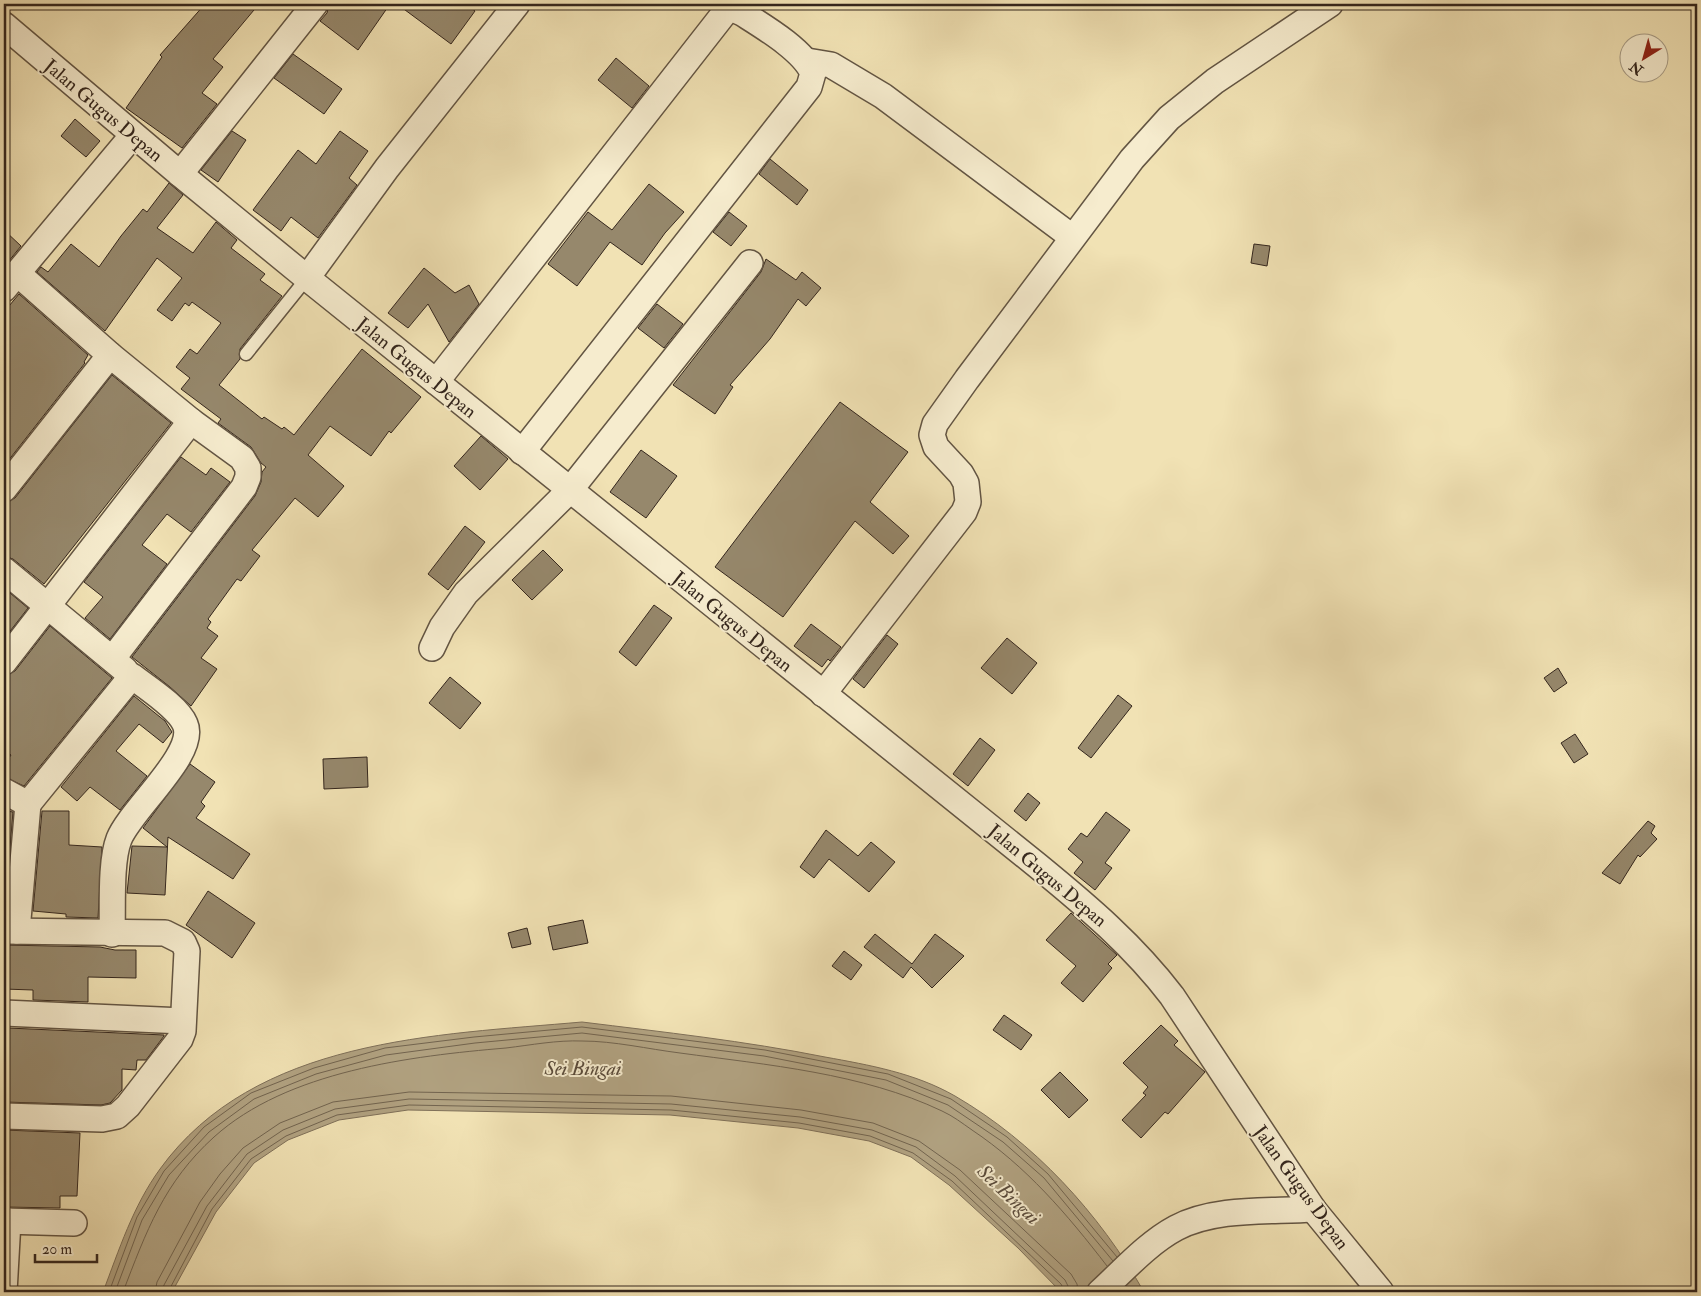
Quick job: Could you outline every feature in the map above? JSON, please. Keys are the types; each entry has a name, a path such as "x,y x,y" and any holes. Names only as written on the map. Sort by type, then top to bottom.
{"street":[{"path":"180,174 315,4"},
{"path":"307,278 387,168 517,4"},
{"path":"823,694 897,601 964,512 968,502 966,483 961,474 936,447 933,430 967,379 1132,159 1169,118 1222,76 1330,4"},
{"path":"436,382 726,11 733,9 747,16 807,61 813,73 813,79 809,87 522,452"},
{"name":"Jalan Gugus Depan","path":"4,24 133,135 307,278 1084,903 1147,963 1172,996 1313,1209 1381,1292"},
{"path":"807,61 832,65 882,96 1072,237"},
{"path":"113,658 244,487 248,478 248,468 242,458 192,421 110,354 10,281 133,135"},
{"path":"432,648 442,627 466,593 570,490 750,263"},
{"path":"4,488 110,354"},
{"path":"4,662 192,421"},
{"path":"4,570 167,703 185,722 188,732 182,753 134,814 119,840 115,854 112,934"},
{"path":"4,1116 102,1119 117,1116 128,1106 176,1046 183,1031 187,950 183,942 165,933 112,934 10,931 28,804 132,676"},
{"path":"4,791 28,804"},
{"path":"4,1013 183,1021"},
{"path":"1100,1292 1158,1239 1177,1227 1227,1214 1313,1209"},
{"path":"4,1292 6,1221 74,1223"}],"lane":[{"path":"246,354 307,278"}],"water":[{"name":"Sei Bingai","path":"582,1022 704,1037 795,1051 892,1071 940,1088 984,1114 1038,1157 1085,1207 1107,1235 1144,1292 1061,1292 1018,1248 949,1185 911,1157 869,1141 798,1128 670,1115 408,1110 339,1120 288,1140 254,1163 216,1212 172,1292 103,1292 134,1213 150,1183 160,1169 199,1126 245,1093 297,1068 352,1051 409,1040 468,1032"}],"building":[{"path":"205,4 259,4 213,59 223,67 202,93 217,104 182,148 126,108 162,57 160,55"},
{"path":"329,4 390,4 358,50 320,21 327,13"},
{"path":"397,4 466,4 475,11 451,44"},
{"path":"293,54 342,89 324,114 274,78"},
{"path":"616,58 649,86 632,108 598,80"},
{"path":"75,119 100,141 86,157 61,136"},
{"path":"232,131 246,140 218,182 201,170"},
{"path":"340,131 368,151 349,178 357,185 318,238 291,217 281,231 253,210 298,150 316,164"},
{"path":"770,159 808,190 797,205 759,174"},
{"path":"169,183 183,195 157,228 193,253 216,222 237,240 231,248 265,274 260,280 282,296 240,349 240,359 219,385 262,419 264,417 282,429 284,427 294,435 362,349 421,397 391,433 389,431 371,456 330,426 308,455 344,486 318,517 295,498 252,550 260,556 241,581 237,579 208,619 211,622 207,628 218,636 201,658 217,669 191,706 132,657 255,496 261,482 262,472 266,467 261,463 251,447 218,423 221,419 181,389 190,378 176,367 190,349 197,354 221,323 192,302 189,306 185,303 172,321 157,310 182,278 157,258 105,331 37,272 41,267 48,272 71,244 99,267 143,209 147,212"},
{"path":"649,184 684,212 665,233 642,265 610,242 577,286 548,264 588,212 612,230"},
{"path":"729,212 747,226 731,246 713,232"},
{"path":"4,230 21,246 4,267"},
{"path":"1254,244 1270,246 1267,266 1251,263"},
{"path":"766,259 796,280 802,272 821,288 806,306 798,299 770,339 730,385 733,387 715,414 673,385 761,272"},
{"path":"424,268 455,293 469,285 479,304 449,342 428,304 408,328 388,313"},
{"path":"19,294 88,355 85,363 4,466 4,312"},
{"path":"657,304 683,324 664,348 638,328"},
{"path":"112,375 171,423 44,584 13,559 4,556 4,503 15,498"},
{"path":"840,402 908,452 870,502 909,536 893,554 855,521 783,617 715,567"},
{"path":"481,436 508,459 480,490 454,466"},
{"path":"641,450 677,476 646,518 610,492"},
{"path":"181,457 206,475 211,468 230,482 191,532 167,514 142,545 167,564 110,639 85,618 103,597 84,582"},
{"path":"465,526 485,542 448,590 428,574"},
{"path":"543,550 563,570 532,600 512,580"},
{"path":"4,588 28,608 4,639"},
{"path":"654,605 672,618 636,666 619,652"},
{"path":"811,624 841,647 830,661 828,659 822,667 794,646"},
{"path":"50,626 112,678 24,786 4,777 4,765 11,755 4,750 4,676 15,671"},
{"path":"887,635 898,644 864,688 853,679"},
{"path":"1007,638 1037,663 1012,694 981,668"},
{"path":"1558,668 1567,683 1554,692 1544,678"},
{"path":"450,677 481,703 460,729 429,703"},
{"path":"1118,695 1132,706 1091,758 1078,748"},
{"path":"134,696 165,721 172,732 163,743 139,724 116,751 147,776 120,810 90,787 77,801 61,787"},
{"path":"1575,734 1588,754 1574,763 1561,743"},
{"path":"980,738 995,750 968,786 953,774"},
{"path":"367,757 368,787 324,789 323,759"},
{"path":"190,764 215,782 201,802 205,806 196,818 250,854 233,879 168,837 165,895 127,893 132,846 167,847 143,828"},
{"path":"1028,793 1040,803 1026,821 1014,811"},
{"path":"4,807 9,810 7,811 13,812 5,908"},
{"path":"42,811 69,811 69,845 102,847 98,918 66,917 66,914 33,911"},
{"path":"1106,812 1130,830 1105,863 1112,868 1095,890 1074,873 1083,862 1068,849 1081,833 1087,837"},
{"path":"1648,821 1655,826 1651,833 1657,839 1640,857 1638,855 1620,884 1602,873"},
{"path":"826,830 858,856 871,842 895,862 869,892 829,859 814,878 800,867"},
{"path":"208,891 255,923 232,958 186,925"},
{"path":"1071,913 1117,955 1108,964 1112,968 1083,1002 1061,983 1076,966 1046,940"},
{"path":"583,920 588,943 553,950 548,927"},
{"path":"527,928 531,944 512,948 508,933"},
{"path":"875,934 912,964 935,934 964,956 932,988 911,967 903,978 864,947"},
{"path":"4,945 100,947 115,950 136,950 136,978 88,977 88,1002 33,1000 33,990 4,989"},
{"path":"844,951 862,965 851,980 832,966"},
{"path":"1004,1015 1032,1035 1021,1050 993,1030"},
{"path":"1161,1025 1178,1041 1174,1045 1205,1072 1168,1114 1165,1112 1141,1138 1122,1120 1146,1095 1143,1093 1148,1087 1123,1063"},
{"path":"8,1028 164,1036 146,1060 137,1060 136,1070 122,1069 122,1090 110,1103 101,1105 4,1102 4,1060"},
{"path":"1060,1072 1088,1100 1069,1118 1041,1090"},
{"path":"4,1130 80,1133 77,1196 60,1196 60,1208 4,1207"}]}
